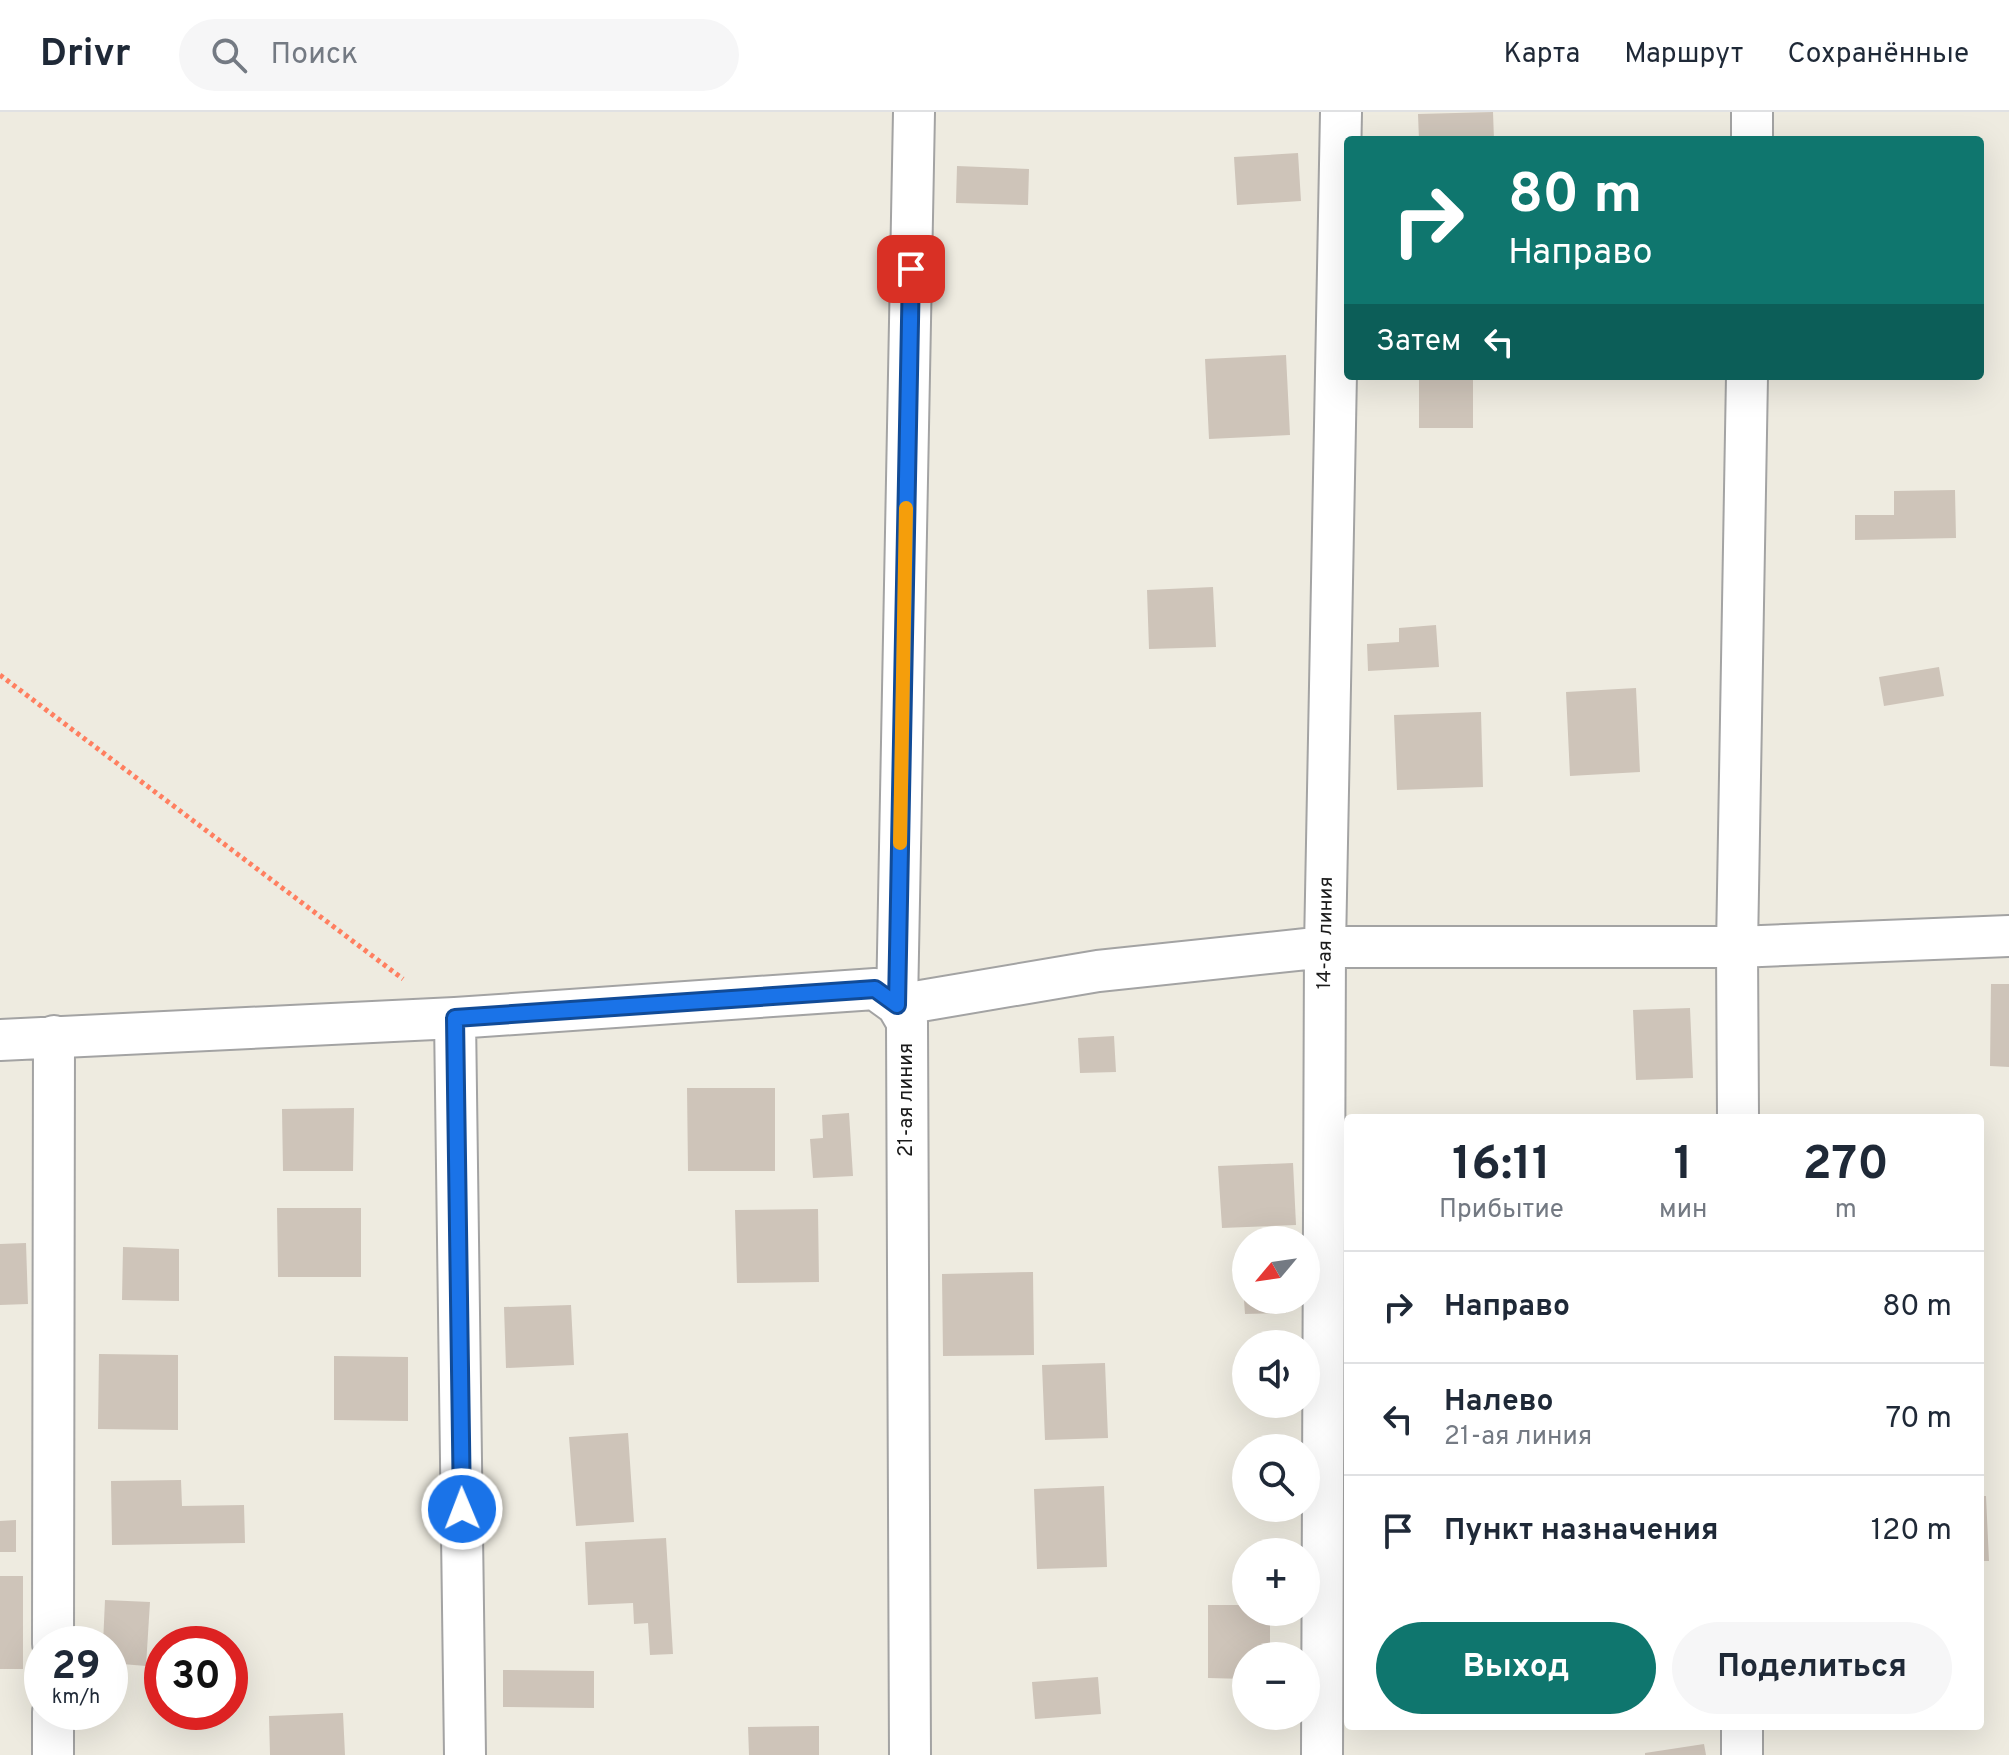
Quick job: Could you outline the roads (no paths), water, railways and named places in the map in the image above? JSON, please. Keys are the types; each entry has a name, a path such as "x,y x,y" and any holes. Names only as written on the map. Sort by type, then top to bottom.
{"street":[{"name":"21-ая линия","path":"910,1755 907,1022 897,1005 914,112"},
{"name":"14-ая линия","path":"1322,1755 1325,947 1341,112"},
{"path":"1752,112 1752,136"},
{"path":"1738,1114 1737,947 1747,380"},
{"path":"0,1040 455,1018 875,989 897,1005 1098,971 1325,947 1737,947 2009,936"},
{"path":"455,1018 465,1755"},
{"path":"53,1626 54,1036"},
{"path":"53,1730 53,1755"},
{"path":"1742,1730 1742,1755"}]}
